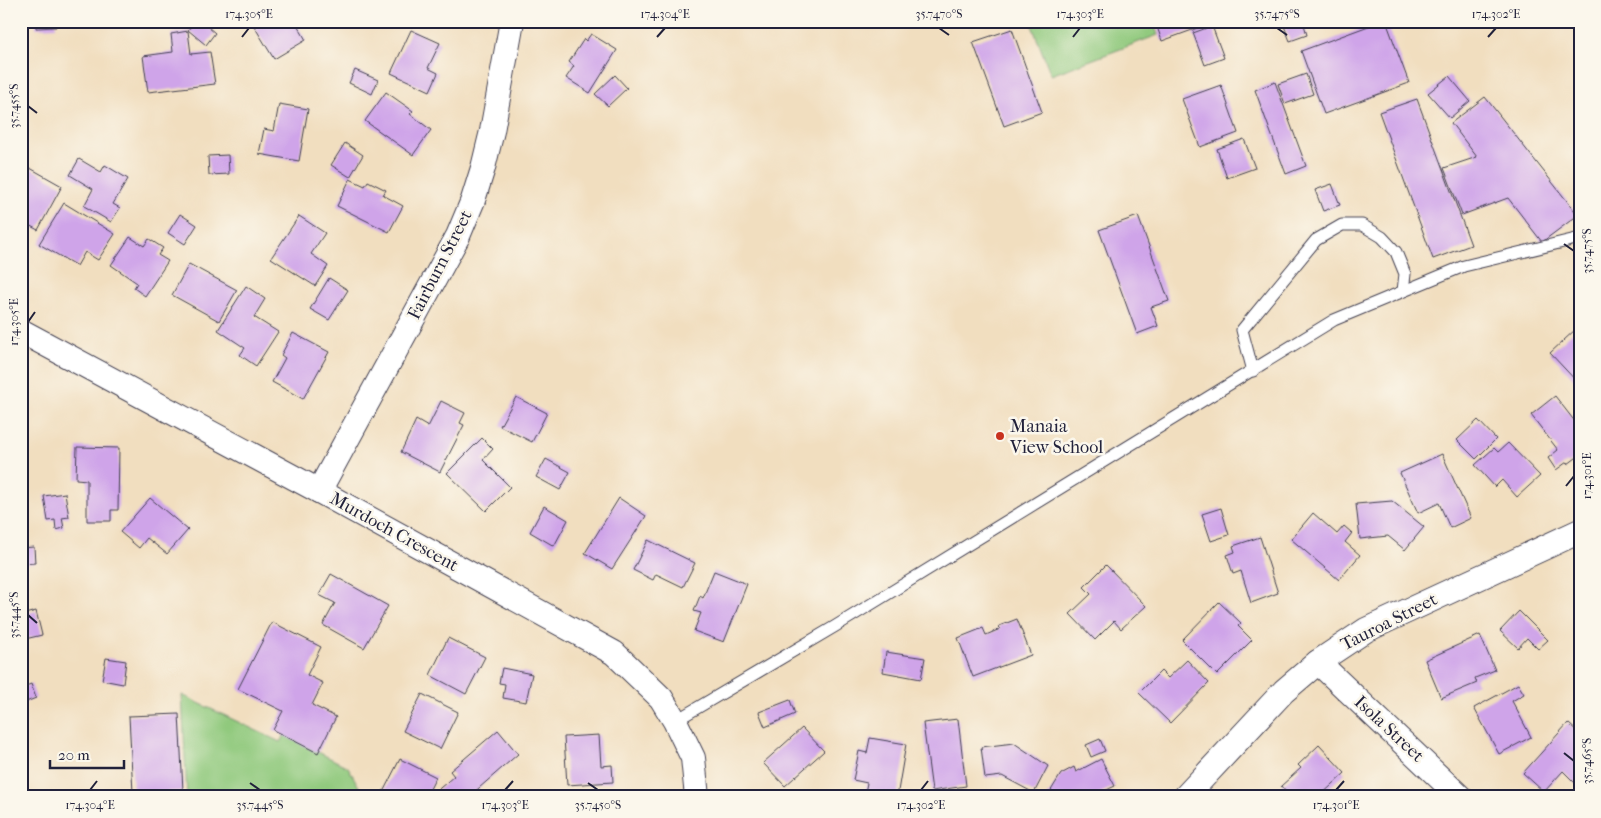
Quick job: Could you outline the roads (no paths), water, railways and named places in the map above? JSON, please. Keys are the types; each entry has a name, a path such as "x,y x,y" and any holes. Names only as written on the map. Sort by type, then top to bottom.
{"street":[{"name":"Fairburn Street","path":"319,491 458,236 473,200 492,131 512,21"},
{"name":"Murdoch Crescent","path":"21,331 319,491 614,654 661,698 675,721 693,758 697,797"},
{"name":"Tauroa Street","path":"1184,797 1284,691 1318,662 1366,630 1580,531"},
{"name":"Isola Street","path":"1318,662 1460,797"}],"lane":[{"path":"1253,370 1242,330 1316,240 1342,225 1362,225 1382,237 1396,252 1405,274 1403,291"},
{"path":"675,721 834,627 1334,320 1464,266 1580,238"}],"place":[{"name":"Manaia View School","path":"1000,436"}]}
